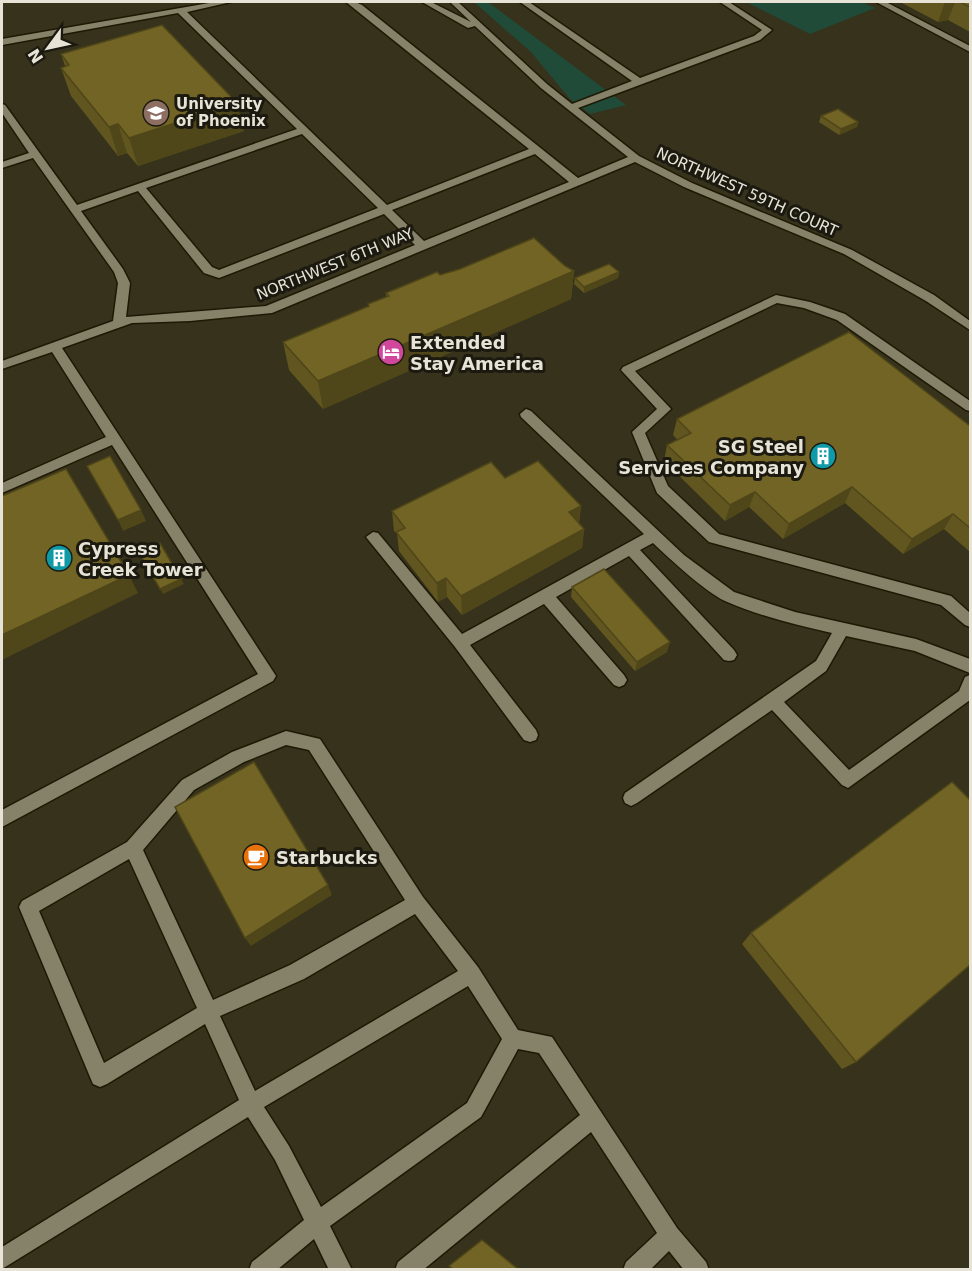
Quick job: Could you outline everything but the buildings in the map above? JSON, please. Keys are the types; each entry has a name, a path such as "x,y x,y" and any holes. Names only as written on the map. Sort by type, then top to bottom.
{"street":[{"path":"2,42 227,2"},
{"path":"350,2 576,182"},
{"name":"NORTHWEST 59TH COURT","path":"426,2 497,42"},
{"name":"NORTHWEST 59TH COURT","path":"454,2 544,86 635,158 688,185 848,252 930,298 970,326"},
{"path":"524,2 639,82"},
{"path":"572,106 757,38 768,30 724,2"},
{"path":"880,2 970,49"},
{"path":"180,10 422,245"},
{"path":"2,107 119,272 124,283 119,323"},
{"path":"75,209 304,130"},
{"path":"140,187 208,270 219,274 537,150"},
{"path":"2,165 36,154"},
{"name":"NORTHWEST 6TH WAY","path":"2,365 131,319 212,316 268,310 635,158"},
{"path":"970,407 841,316 776,299 627,370 665,408 638,432 662,489 714,538 946,600 970,621"},
{"path":"2,819 268,676 55,347"},
{"path":"526,414 679,559 729,596 795,618 916,645 970,666"},
{"path":"2,488 114,439"},
{"path":"460,643 655,536"},
{"path":"373,537 460,643 530,735"},
{"path":"631,549 729,655"},
{"path":"545,596 619,680"},
{"path":"632,798 821,666 842,628"},
{"path":"773,701 848,780 965,695 970,682"},
{"path":"417,903 297,972 209,1011 100,1077 28,907 133,848 188,785 238,756 286,738 314,744 417,903 471,974 513,1039 546,1044 670,1234 698,1269"},
{"path":"133,848 251,1104 282,1153 341,1269"},
{"path":"2,1259 251,1104 471,974"},
{"path":"260,1269 318,1222 474,1110 513,1039"},
{"path":"406,1269 593,1117"},
{"path":"634,1269 670,1234"}],"green space":[{"path":"488,2 626,105 590,114 570,99 531,52 475,3"},
{"path":"746,2 862,2 875,8 810,34"}],"place":[{"name":"University of Phoenix","path":"156,113"},
{"name":"Extended Stay America","path":"391,352"},
{"name":"SG Steel Services Company","path":"823,456"},
{"name":"Cypress Creek Tower","path":"59,558"},
{"name":"Starbucks","path":"256,857"}]}
